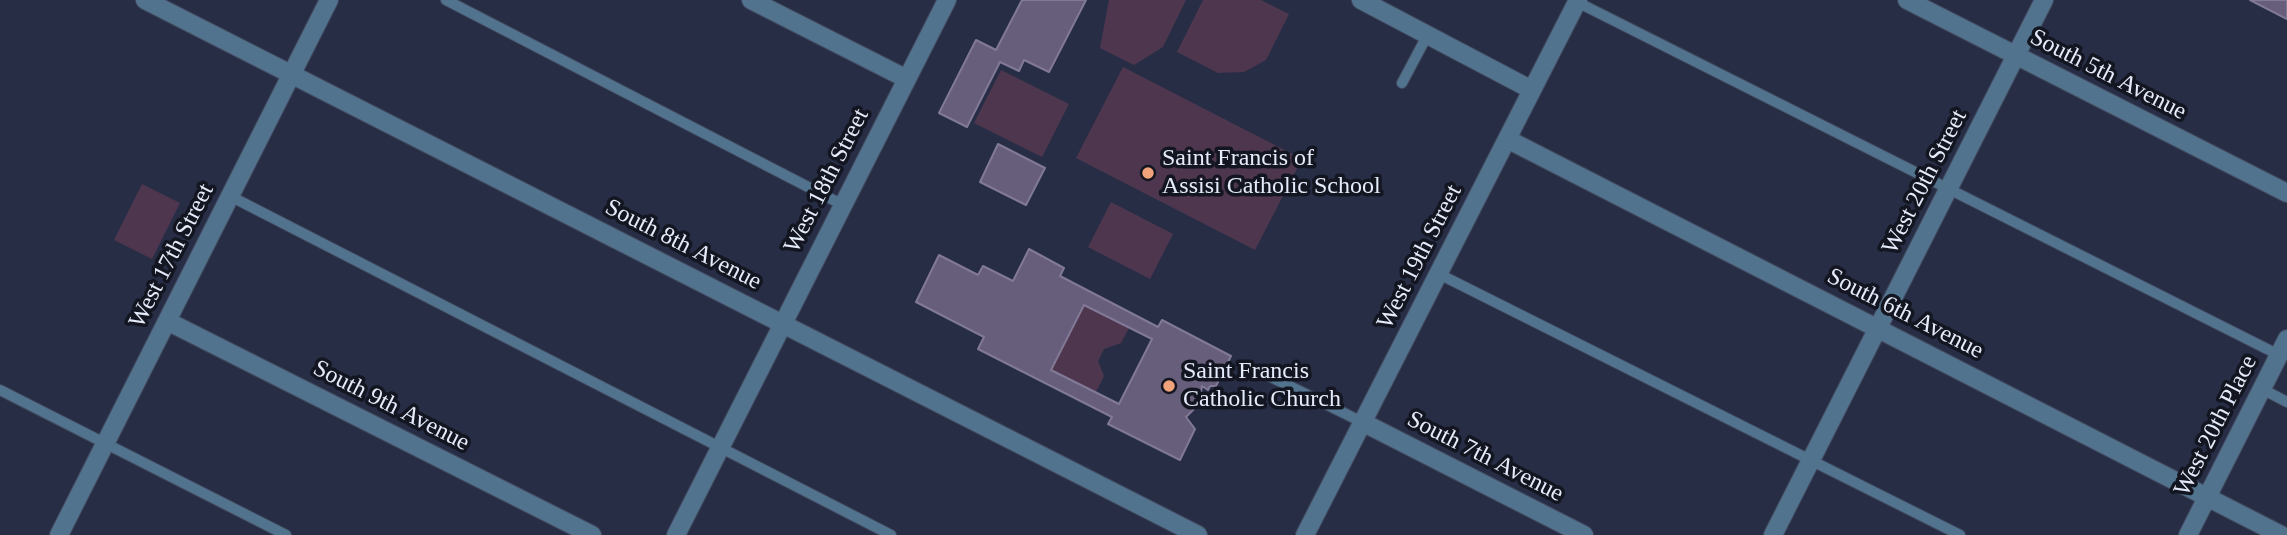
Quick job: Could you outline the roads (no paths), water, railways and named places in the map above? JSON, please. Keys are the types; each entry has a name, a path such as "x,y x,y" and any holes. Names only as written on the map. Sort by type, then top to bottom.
{"street":[{"name":"South 8th Avenue","path":"145,0 1198,535"},
{"name":"West 17th Street","path":"59,535 330,0"},
{"path":"751,0 906,79"},
{"name":"West 18th Street","path":"676,535 947,0"},
{"path":"1361,0 1532,90"},
{"name":"South 5th Avenue","path":"1907,0 2287,193"},
{"name":"West 20th Street","path":"1773,535 2044,0"},
{"name":"West 19th Street","path":"1305,535 1578,1"},
{"name":"South 6th Avenue","path":"1507,139 2281,535"},
{"name":"South 9th Avenue","path":"167,321 592,535"},
{"name":"West 20th Place","path":"2188,535 2283,347"},
{"name":"South 7th Avenue","path":"1364,423 1584,535"}],"lane":[{"path":"446,0 843,205"},
{"path":"1578,1 1949,189 2283,347"},
{"path":"1402,83 1428,34"},
{"path":"230,196 891,535"},
{"path":"1439,274 1960,535"},
{"path":"1257,370 1364,423"},
{"path":"2262,389 2287,402"},
{"path":"0,390 286,535"}],"place":[{"name":"Saint Francis of Assisi Catholic School","path":"1148,173"},
{"name":"Saint Francis Catholic Church","path":"1169,386"}]}
